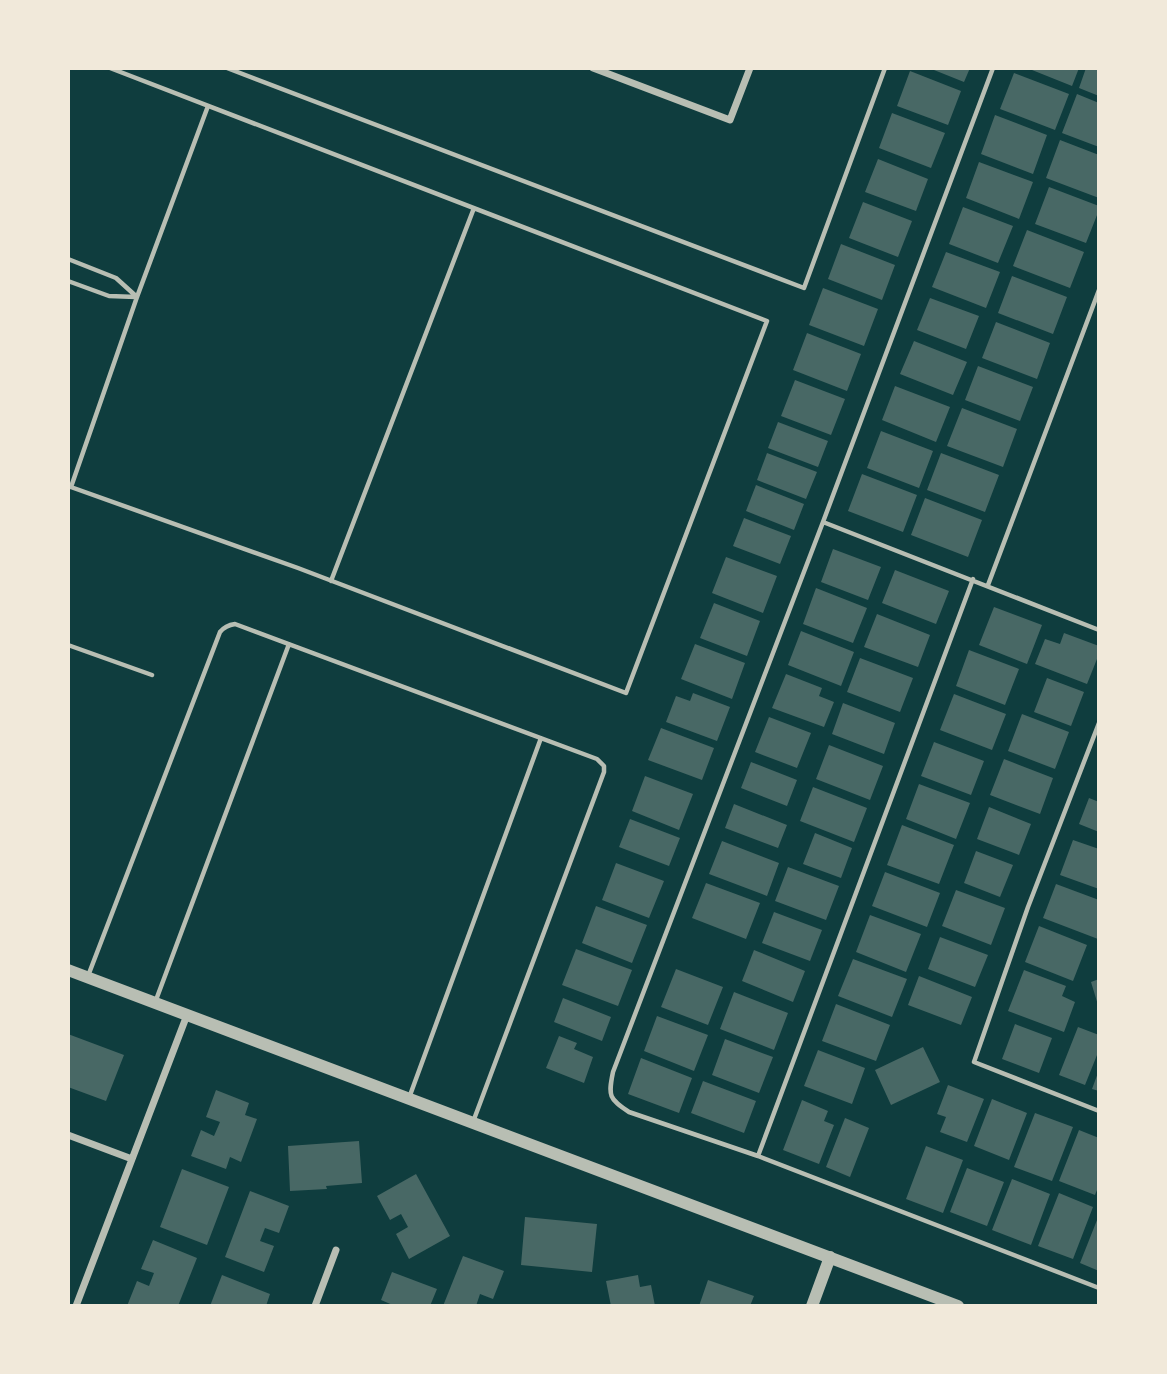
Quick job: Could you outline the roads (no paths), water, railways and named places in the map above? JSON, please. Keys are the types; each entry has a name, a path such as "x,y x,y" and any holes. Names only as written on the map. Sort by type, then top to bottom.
{"street":[{"path":"593,68 607,71 730,120 750,68"},
{"path":"68,970 958,1306"},
{"path":"76,1306 187,1015"},
{"path":"68,1135 132,1158"},
{"path":"315,1306 336,1250"},
{"path":"812,1306 830,1257"}],"lane":[{"path":"110,68 767,321 626,693 70,486 208,106"},
{"path":"227,68 804,288 885,68"},
{"path":"993,68 618,1060 610,1084 611,1096 629,1112 758,1156 1099,1288"},
{"path":"331,581 474,208"},
{"path":"68,260 116,278 137,297"},
{"path":"68,281 108,296 137,297"},
{"path":"988,585 1099,290"},
{"path":"823,522 1099,630"},
{"path":"758,1156 973,579"},
{"path":"88,978 223,627 235,624 597,759 604,766 604,772 473,1123"},
{"path":"155,1003 289,644"},
{"path":"68,645 152,675"},
{"path":"1099,723 1028,907 974,1062 1099,1111"},
{"path":"409,1099 541,738"}]}
